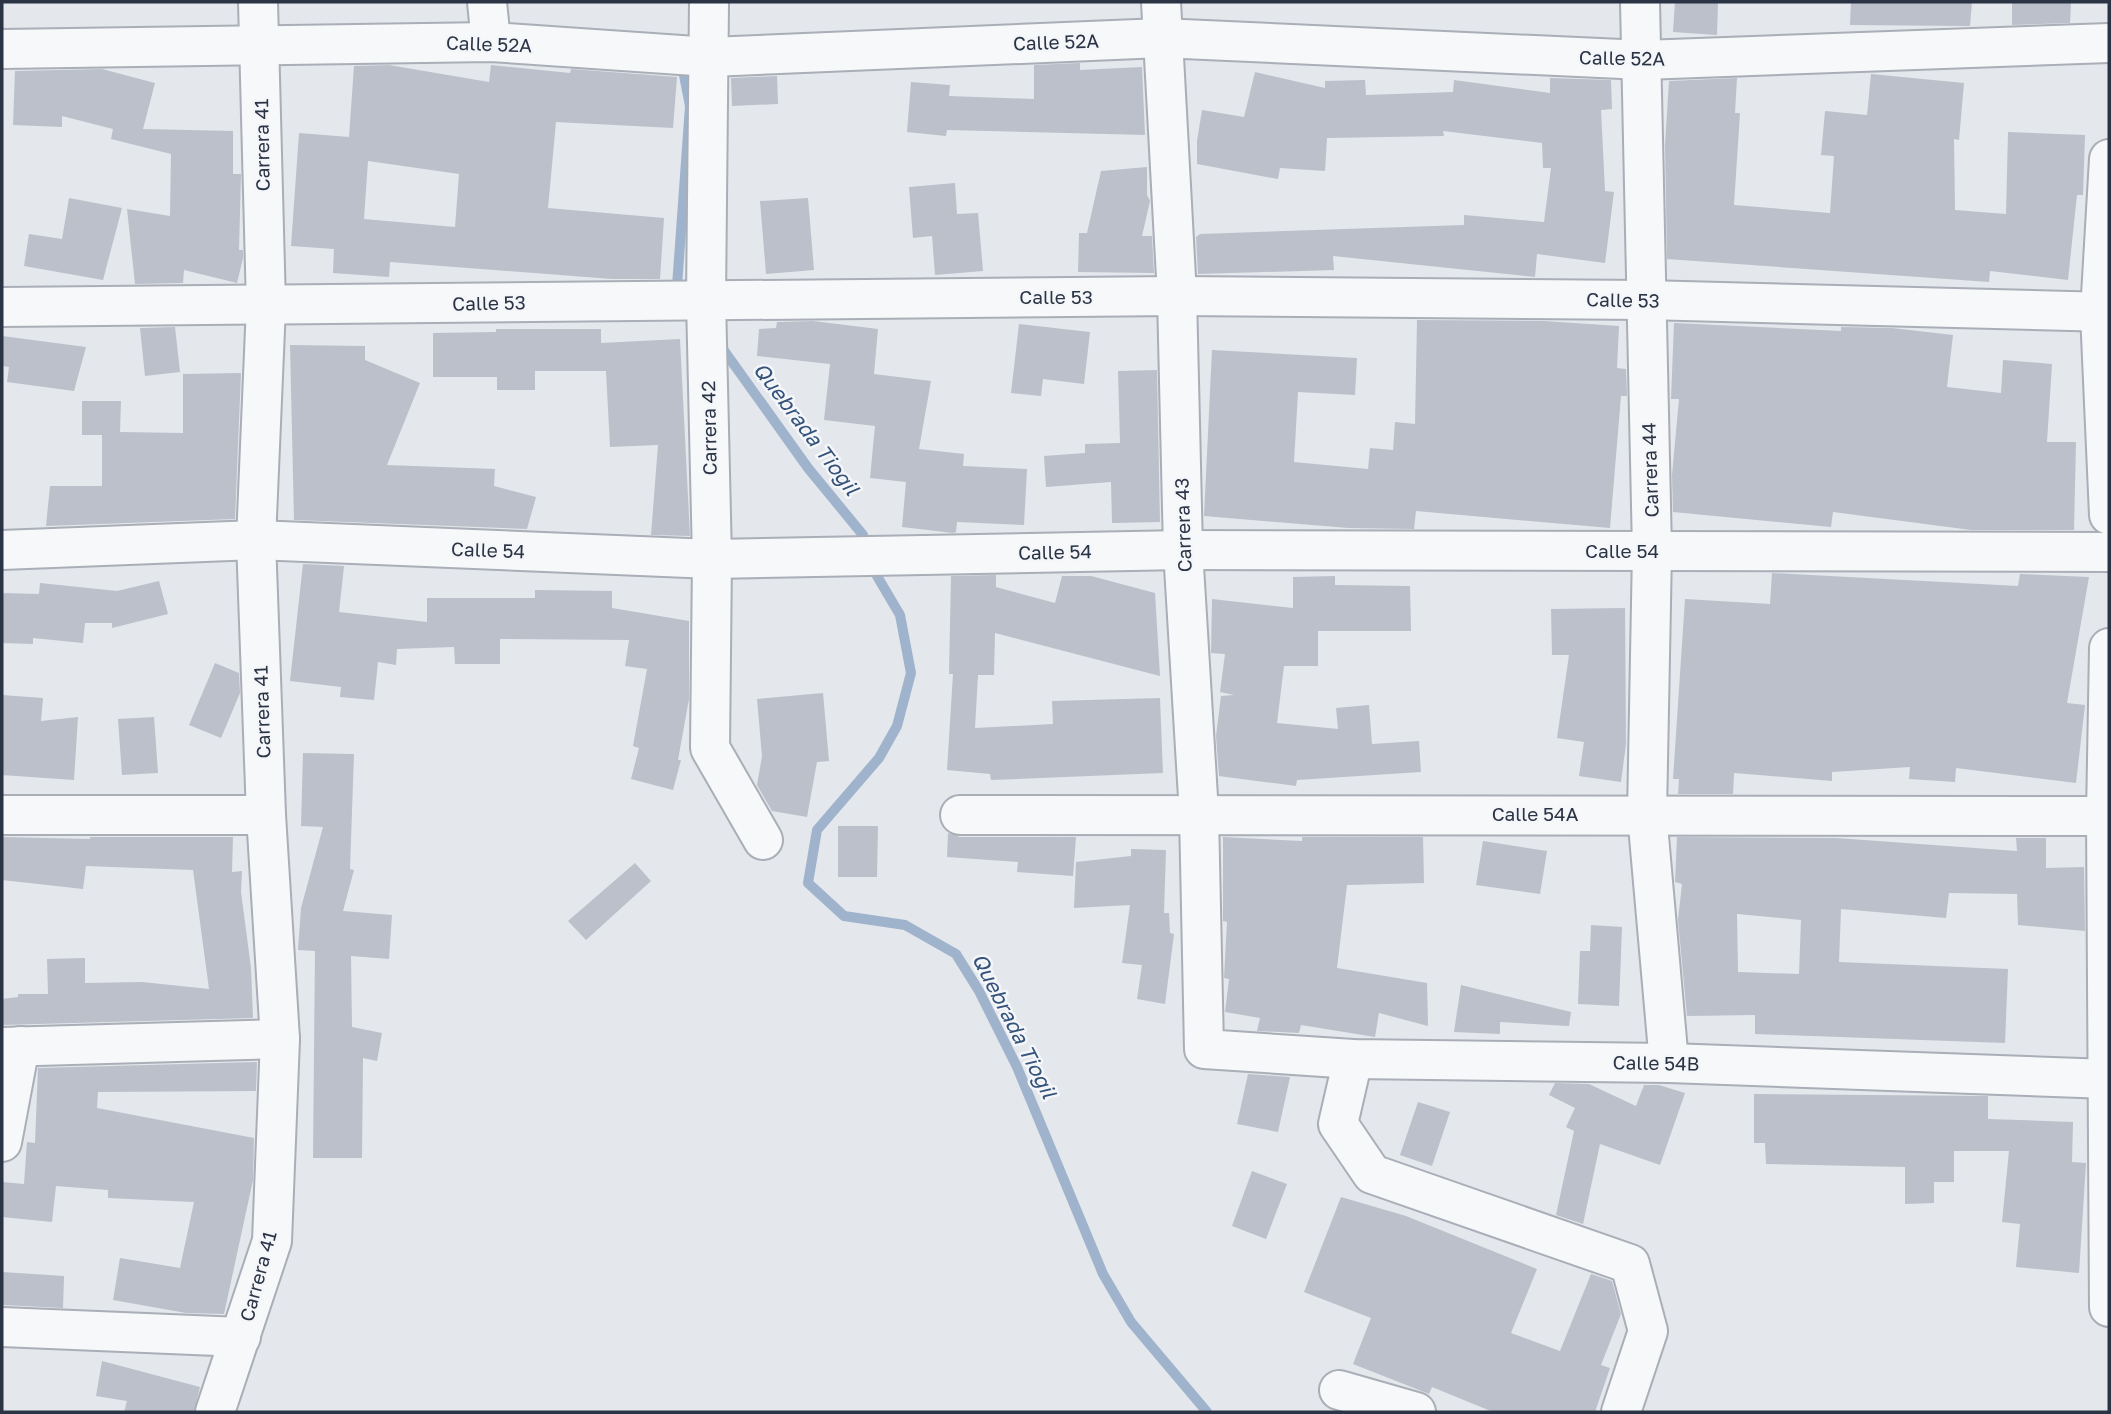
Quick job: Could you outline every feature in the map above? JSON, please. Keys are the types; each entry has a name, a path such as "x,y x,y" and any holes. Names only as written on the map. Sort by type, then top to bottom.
{"street":[{"name":"Carrera 41","path":"215,1412 272,1241 280,1038 266,815 256,540 266,306 257,2"},
{"path":"487,2 491,42"},
{"name":"Carrera 42","path":"709,2 706,300 712,559 710,748 763,840"},
{"name":"Carrera 44","path":"1640,2 1652,551 1647,814 1669,1063"},
{"name":"Calle 52A","path":"2,49 491,42 710,57 1161,20 1643,60 2109,43"},
{"name":"Carrera 43","path":"1161,20 1177,296 1183,550 1199,814 1204,1049"},
{"path":"2109,159 2105,313 2109,515"},
{"name":"Calle 53","path":"2,307 1177,296 1645,300 2105,313"},
{"name":"Calle 54","path":"2,550 256,540 712,559 1183,550 2109,552"},
{"path":"2108,1307 2109,648"},
{"path":"2,815 266,815"},
{"name":"Calle 54A","path":"960,816 2108,816"},
{"path":"2,1142 11,1046 280,1038"},
{"name":"Calle 54B","path":"1204,1049 1353,1059 1669,1063 2109,1079"},
{"path":"1353,1059 1338,1124 1372,1174 1630,1264 1648,1331 1621,1412"},
{"path":"2,1327 241,1337"},
{"path":"1339,1390 1416,1412"}],"building":[{"path":"1675,2 1718,2 1717,35 1673,32"},
{"path":"1851,2 1972,2 1970,26 1850,25"},
{"path":"2012,2 2071,2 2070,23 2012,25"},
{"path":"1080,63 1080,70 1142,67 1145,135 947,130 946,136 907,132 911,82 950,85 949,96 1034,99 1034,65"},
{"path":"389,65 489,82 491,65 570,73 571,69 677,77 673,128 556,122 548,208 664,218 660,279 612,279 390,262 389,277 333,273 334,249 291,246 299,133 349,137 354,66","holes":["368,161 459,174 455,227 364,219"]},
{"path":"102,69 155,83 143,129 233,131 233,174 241,174 239,250 243,250 237,283 184,270 183,283 135,284 127,209 170,216 171,154 111,139 113,129 62,116 62,127 13,125 15,71"},
{"path":"1255,72 1325,88 1325,81 1365,80 1366,95 1453,92 1454,80 1550,93 1550,78 1611,80 1612,109 1601,110 1605,191 1614,192 1605,263 1537,254 1535,277 1333,256 1334,270 1198,274 1196,237 1200,234 1464,225 1464,215 1544,222 1551,168 1543,168 1542,143 1443,131 1444,136 1327,138 1325,171 1280,168 1278,179 1197,164 1197,141 1202,110 1244,117"},
{"path":"1871,74 1964,83 1959,140 1954,139 1955,210 2006,214 2008,132 2085,135 2083,195 2077,195 2068,280 1990,271 1989,282 1667,259 1665,145 1669,81 1737,78 1735,113 1740,113 1734,205 1830,213 1834,156 1821,155 1825,111 1867,115"},
{"path":"777,76 778,104 732,106 731,78"},
{"path":"1147,167 1147,195 1150,201 1142,236 1152,236 1154,273 1078,272 1079,233 1087,233 1101,171"},
{"path":"955,183 957,214 978,213 983,271 935,275 932,236 913,238 909,187"},
{"path":"69,198 122,208 103,280 24,266 29,234 62,239"},
{"path":"808,198 814,270 766,274 760,201"},
{"path":"1417,320 1544,321 1619,326 1617,368 1626,369 1627,396 1621,396 1610,528 1416,511 1414,529 1348,528 1204,516 1212,350 1357,358 1355,395 1298,392 1294,462 1368,469 1370,448 1393,450 1395,422 1415,424"},
{"path":"813,321 878,329 874,374 931,381 919,449 964,454 963,466 1027,469 1024,525 957,522 956,532 953,533 902,527 906,482 870,478 875,426 824,420 830,364 757,356 759,329 776,328 777,322"},
{"path":"1674,323 1841,331 1841,327 1892,328 1953,335 1947,387 2001,393 2003,360 2052,364 2047,442 2076,442 2074,530 1971,530 1833,512 1831,527 1673,512 1672,475 1679,399 1671,399"},
{"path":"1019,324 1090,332 1084,384 1043,379 1041,396 1011,393"},
{"path":"175,327 180,372 145,376 140,328"},
{"path":"496,329 601,329 601,343 680,339 690,536 651,535 658,445 610,447 606,371 535,371 535,390 497,390 497,377 433,377 433,333 496,332"},
{"path":"2,336 86,347 74,391 7,382 9,367 2,366"},
{"path":"290,345 365,346 365,360 420,383 387,465 495,469 494,486 536,497 527,529 294,520"},
{"path":"1157,370 1160,522 1112,523 1111,482 1046,487 1044,456 1085,453 1085,444 1120,443 1118,371"},
{"path":"241,373 235,519 46,526 50,486 102,486 102,435 82,435 82,401 121,401 120,432 183,433 183,374"},
{"path":"303,564 344,566 339,612 427,622 427,598 535,598 535,590 612,591 612,608 689,621 689,699 678,760 681,760 673,790 631,779 639,748 633,746 647,669 625,666 629,640 500,639 500,664 455,664 454,647 397,649 396,665 378,662 374,700 340,697 341,687 290,681"},
{"path":"1772,573 2018,586 2020,574 2089,577 2067,703 2085,705 2076,783 1956,768 1955,782 1909,779 1910,767 1832,772 1832,781 1734,773 1733,794 1678,794 1679,779 1673,779 1685,599 1770,604"},
{"path":"996,575 996,587 1055,603 1062,576 1091,576 1155,593 1160,676 995,633 994,675 978,675 975,728 1053,724 1052,701 1160,698 1163,773 991,780 990,774 947,770 953,674 949,674 951,576"},
{"path":"1335,576 1335,585 1410,586 1411,631 1318,631 1318,666 1284,666 1277,723 1338,729 1336,708 1369,705 1372,744 1419,741 1421,772 1297,780 1296,786 1219,776 1216,736 1221,696 1234,695 1220,692 1225,654 1211,653 1212,599 1293,608 1293,577"},
{"path":"159,581 168,614 112,628 112,623 85,623 83,643 33,638 33,644 2,643 2,593 39,594 40,583 117,591"},
{"path":"1625,608 1626,744 1621,782 1579,776 1584,742 1557,738 1569,655 1552,655 1551,609"},
{"path":"215,663 239,673 240,693 221,738 189,725"},
{"path":"823,693 829,761 817,762 807,817 772,811 757,785 762,756 757,699"},
{"path":"2,695 43,698 41,721 78,717 74,780 2,775"},
{"path":"154,717 158,773 122,775 118,719"},
{"path":"303,753 354,754 350,869 354,870 343,911 392,915 389,959 351,956 352,1027 382,1033 377,1061 363,1058 362,1158 313,1158 315,951 298,950 301,908 323,827 301,826"},
{"path":"838,826 878,826 877,877 838,877"},
{"path":"948,833 960,837 1076,837 1073,876 1017,872 1018,862 947,857"},
{"path":"2,837 233,837 232,872 242,871 241,892 251,968 253,1018 2,1025 2,999 18,997 18,994 48,994 47,959 85,958 85,983 142,982 209,989 193,870 86,866 83,889 2,880"},
{"path":"1223,837 1302,841 1302,837 1423,837 1424,883 1347,885 1337,968 1427,983 1428,1026 1379,1013 1375,1037 1301,1025 1299,1033 1257,1031 1260,1018 1225,1012 1229,979 1224,978 1227,922 1223,921"},
{"path":"1677,837 1836,838 2017,851 2016,838 2046,838 2046,868 2084,867 2085,931 2018,925 2017,894 1949,893 1946,918 1841,909 1839,962 2008,969 2005,1043 1755,1034 1755,1015 1687,1016 1678,920 1682,884 1675,882","holes":["1737,914 1801,920 1799,974 1738,972"]},
{"path":"1483,841 1547,851 1540,894 1476,885"},
{"path":"1131,849 1166,850 1164,913 1169,913 1170,933 1174,934 1165,1004 1137,999 1142,965 1122,963 1130,905 1074,908 1076,862 1131,856"},
{"path":"635,863 651,881 586,940 568,921"},
{"path":"1591,925 1622,927 1619,1006 1578,1004 1580,951 1590,951"},
{"path":"1461,985 1571,1012 1569,1026 1500,1022 1500,1034 1454,1032"},
{"path":"257,1062 256,1091 98,1092 97,1108 254,1138 253,1180 224,1314 186,1313 113,1300 120,1258 180,1268 194,1202 108,1198 108,1190 56,1186 52,1222 2,1217 2,1182 24,1184 27,1142 35,1143 38,1068"},
{"path":"1248,1074 1290,1077 1278,1132 1237,1124"},
{"path":"1555,1083 1589,1084 1636,1106 1644,1085 1659,1085 1685,1093 1660,1165 1600,1144 1583,1224 1556,1215 1574,1131 1566,1127 1575,1108 1549,1095"},
{"path":"1754,1094 1988,1096 1988,1119 2073,1122 2072,1162 2086,1163 2079,1273 2016,1267 2020,1224 2002,1222 2009,1151 1954,1151 1954,1182 1934,1182 1934,1203 1905,1204 1905,1167 1766,1164 1765,1143 1754,1143"},
{"path":"1418,1102 1450,1112 1432,1166 1400,1155"},
{"path":"1252,1171 1287,1184 1266,1239 1232,1226"},
{"path":"1341,1197 1406,1216 1537,1269 1511,1333 1560,1351 1591,1274 1612,1281 1621,1314 1601,1365 1610,1368 1595,1412 1493,1412 1432,1387 1429,1394 1353,1364 1371,1318 1304,1292"},
{"path":"2,1272 64,1276 63,1308 2,1305"},
{"path":"102,1361 200,1387 194,1412 124,1412 127,1401 96,1396"}],"waterway":[{"name":"Quebrada Tiogil","path":"677,286 690,106 682,65"},
{"name":"Quebrada Tiogil","path":"720,345 808,468 863,535"},
{"name":"Quebrada Tiogil","path":"877,576 900,615 911,673 897,726 879,758 817,830 808,883 844,916 905,925 956,954 979,991 1017,1067 1103,1274 1131,1322 1207,1412"}]}
